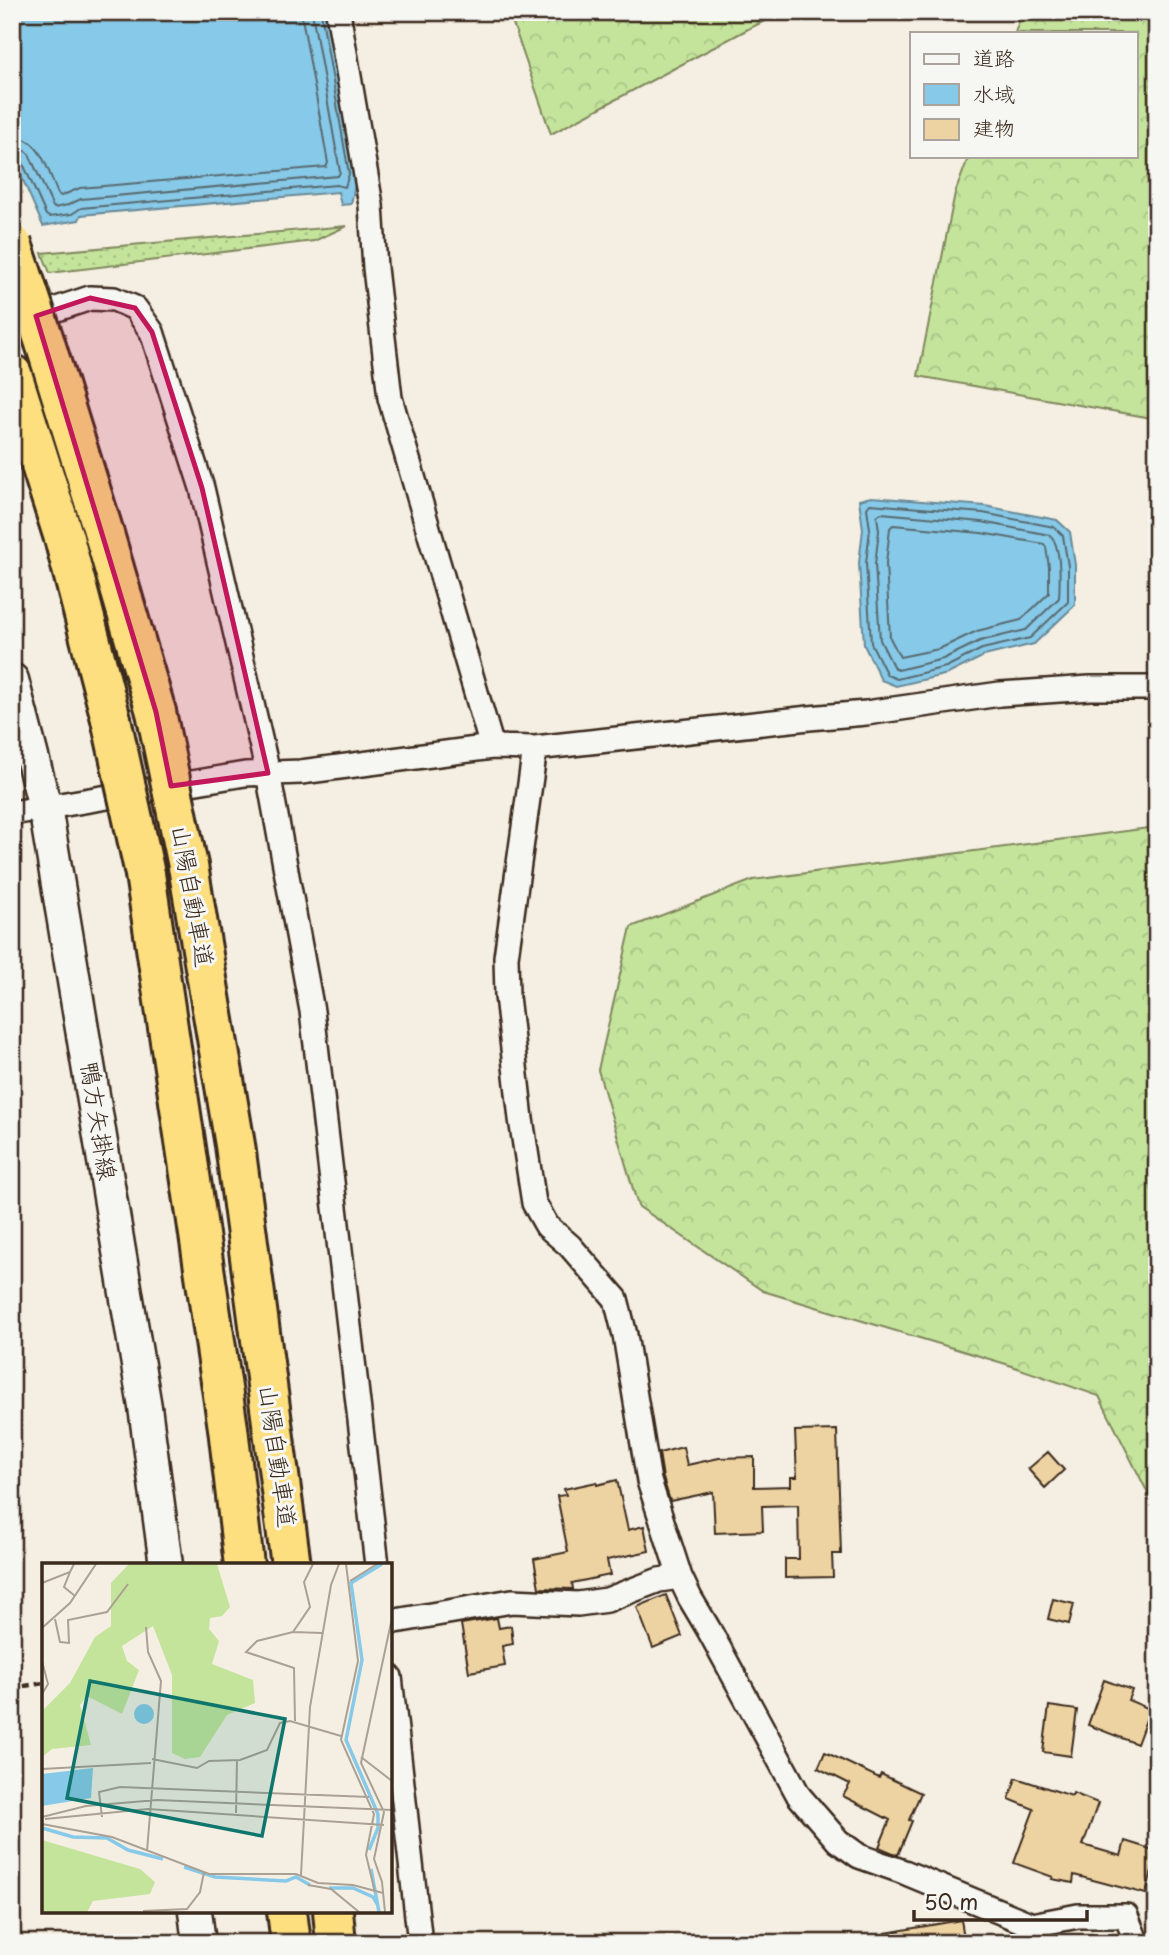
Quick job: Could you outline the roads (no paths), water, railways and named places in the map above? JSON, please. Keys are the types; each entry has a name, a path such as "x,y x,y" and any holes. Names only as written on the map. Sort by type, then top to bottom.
{"highway":[{"name":"山陽自動車道","path":"12,244 102,527 156,712 188,866 235,1144 291,1563"},
{"name":"山陽自動車道","path":"12,374 64,538 111,719 145,874 228,1428 244,1563"},
{"path":"287,1913 291,1943"},
{"path":"333,1913 336,1943"}],"main road":[{"name":"鴨方矢掛線","path":"12,680 45,807 145,1407 166,1563"},
{"path":"195,1913 199,1943"}],"street":[{"path":"338,12 372,205 375,268 390,398 492,747"},
{"path":"12,324 90,298 114,299 135,308 152,332 202,488 268,773 312,1011 377,1563"},
{"path":"12,813 244,774 301,772 492,747 535,748 866,713 1000,694 1090,688 1157,688"},
{"path":"535,748 506,957 507,996 534,1203 547,1226 570,1246 616,1300 625,1335 649,1481 680,1577 799,1796 838,1841 859,1856 1032,1925 1078,1916 1126,1916 1137,1943"},
{"path":"392,1622 512,1601 578,1604 607,1600 659,1580 680,1577"},
{"path":"392,1695 420,1943"}],"water":[{"path":"12,12 327,12 357,175 351,204 341,205 338,192 81,215 79,220 43,226 12,155"},
{"path":"871,497 985,506 1057,520 1070,532 1075,565 1075,605 1034,644 984,656 948,674 896,686 881,680 864,645 859,563 863,529 859,500"}]}
